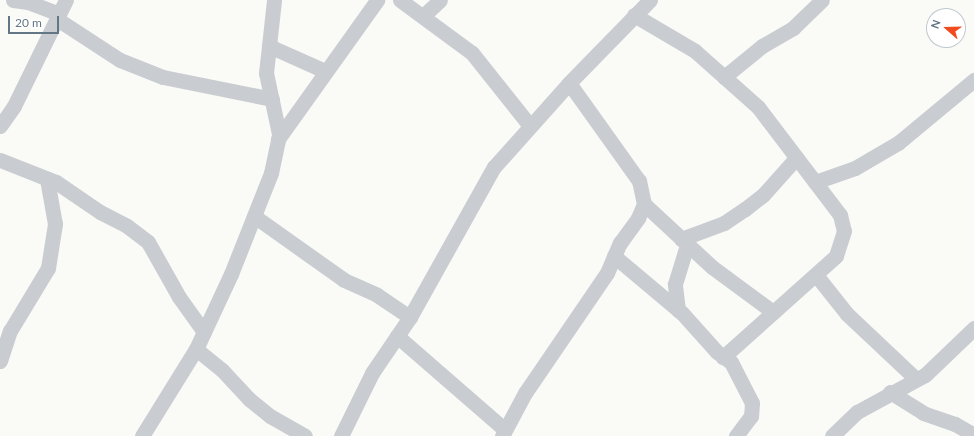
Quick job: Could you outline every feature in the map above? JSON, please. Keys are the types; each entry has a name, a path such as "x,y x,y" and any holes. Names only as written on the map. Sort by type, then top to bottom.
{"street":[{"path":"13,0 28,2 58,17 120,60 163,77 272,99"},
{"path":"0,126 14,106 66,0"},
{"path":"142,436 196,349 254,216 271,173 278,139 272,99 266,73 274,0"},
{"path":"278,139 377,0"},
{"path":"400,0 472,53 530,126"},
{"path":"423,16 440,0"},
{"path":"341,436 372,373 410,317 494,167 569,83 650,0"},
{"path":"724,77 762,46 793,28 822,0"},
{"path":"634,15 695,51 758,107 840,215 844,231 836,256 723,356"},
{"path":"269,46 325,71"},
{"path":"815,182 855,168 898,143 974,80"},
{"path":"569,83 639,181 644,204 684,242 773,312"},
{"path":"684,242 724,223 745,209 763,195 796,158"},
{"path":"0,160 47,178 127,226 148,242 179,297 204,332"},
{"path":"0,361 10,331 48,268 54,224 47,178"},
{"path":"397,336 503,433 551,353 607,273 614,256 644,204"},
{"path":"254,216 338,275 377,295 410,317"},
{"path":"678,310 676,284 684,242"},
{"path":"614,256 678,310 723,356 731,362 752,403 751,416 736,436"},
{"path":"816,275 847,314 916,379"},
{"path":"832,436 857,412 890,392 925,375 974,328"},
{"path":"196,349 222,370 248,399 270,416 305,436"},
{"path":"890,392 923,413 954,424 974,435"}]}
